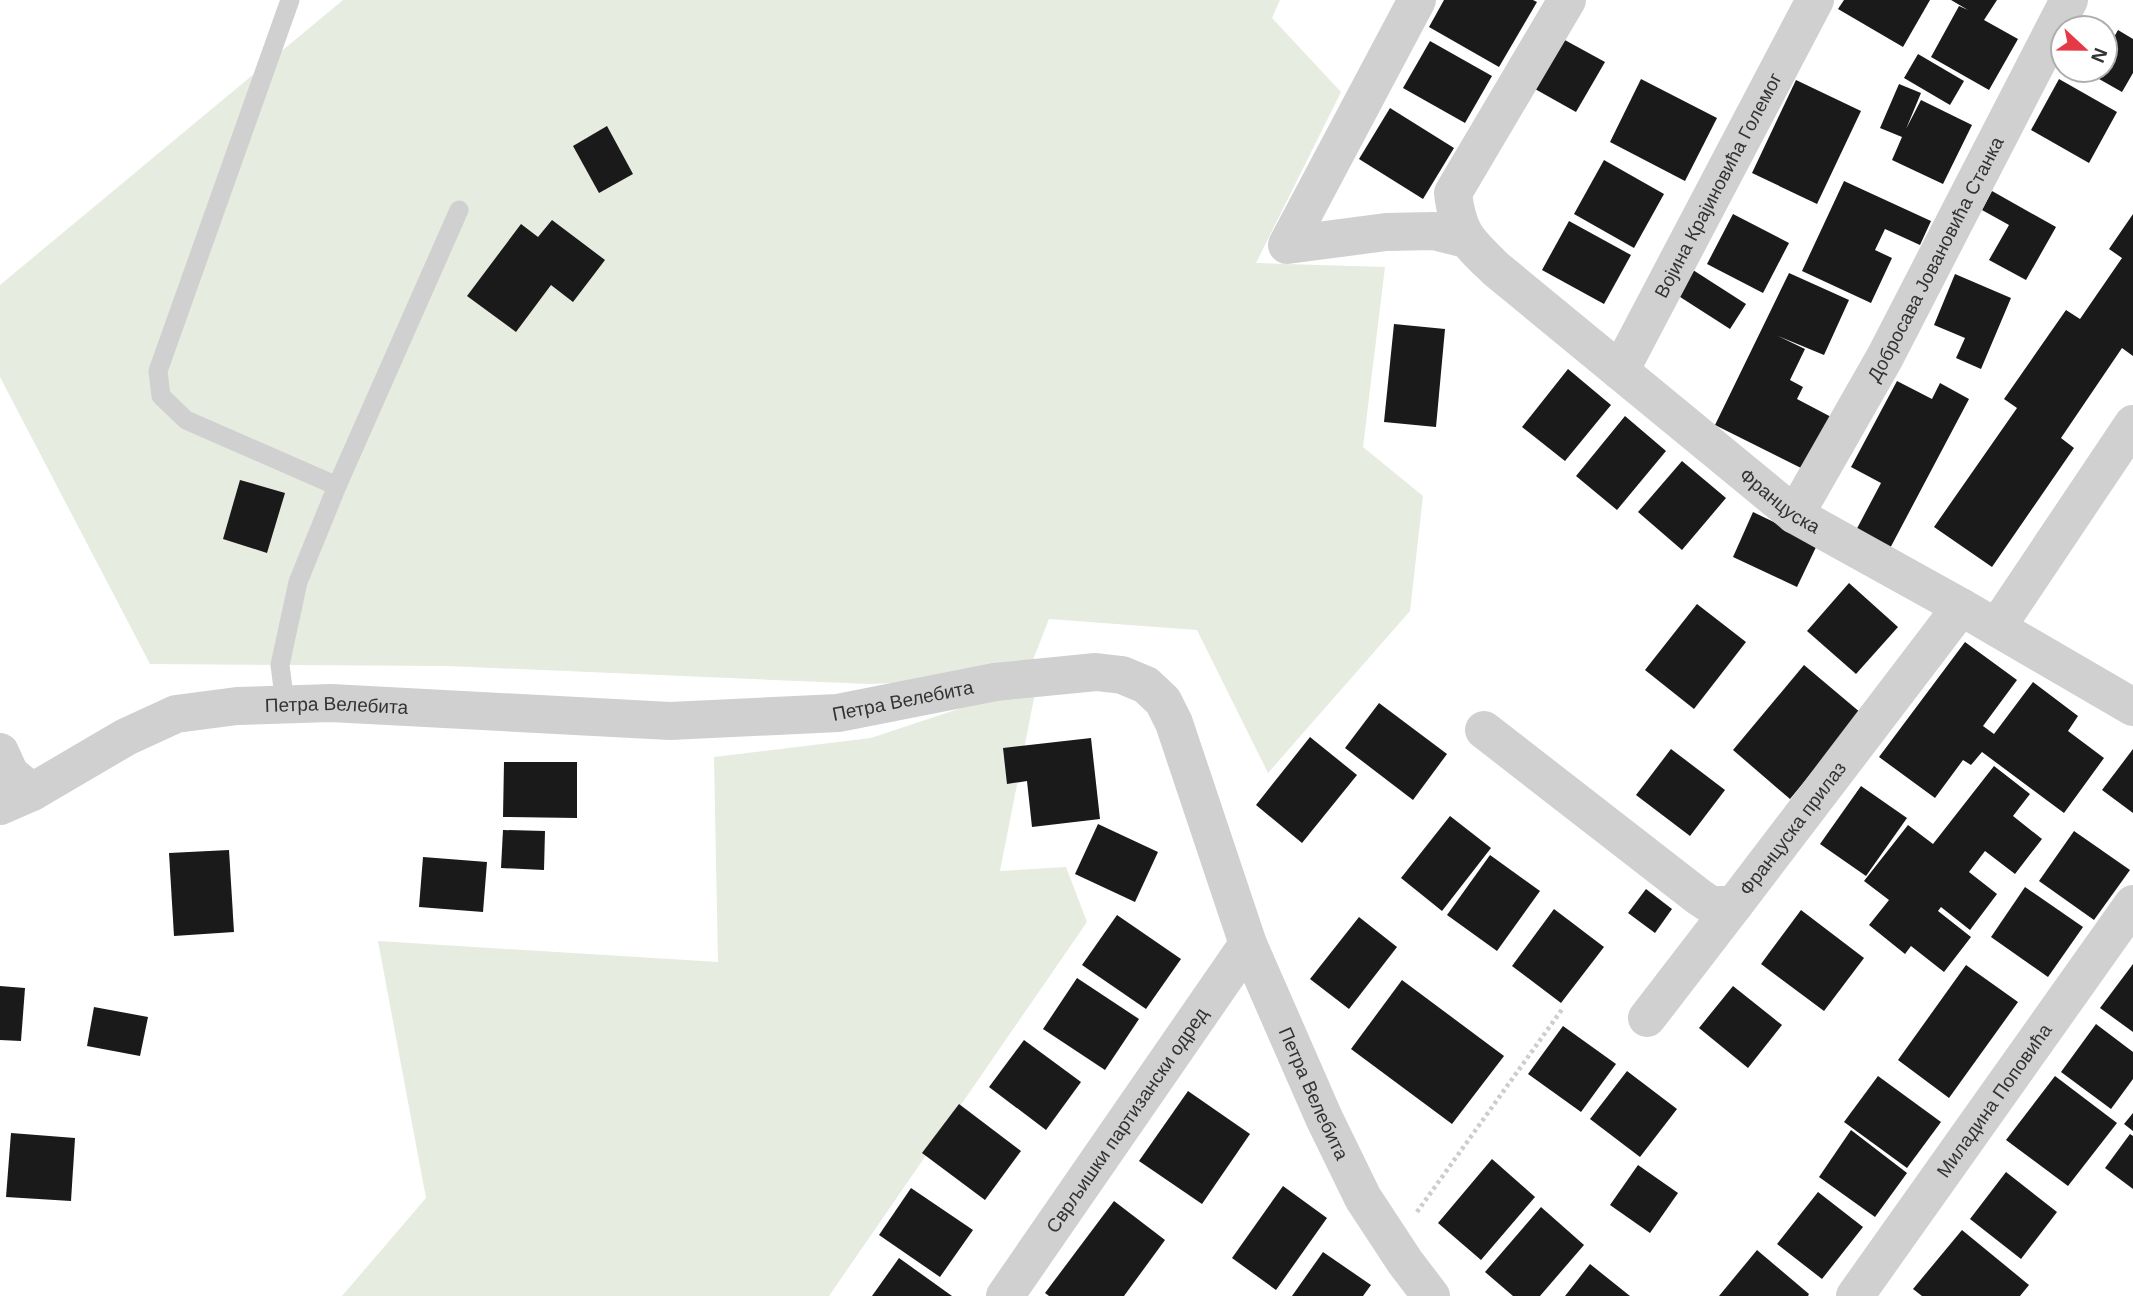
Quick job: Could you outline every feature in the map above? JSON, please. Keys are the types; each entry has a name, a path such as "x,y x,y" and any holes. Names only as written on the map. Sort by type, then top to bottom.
{"street":[{"path":"1416,0 1287,245 1386,232 1434,231 1466,239"},
{"path":"1466,239 1456,220 1453,193 1567,0"},
{"name":"Војина Крајиновића Големог","path":"1620,371 1815,0"},
{"name":"Добросава Јовановића Станка","path":"1795,515 1885,357 2069,0"},
{"name":"Француска","path":"1466,239 1496,269 1795,515 1997,627 2133,707"},
{"path":"1997,627 2133,424"},
{"name":"Француска прилаз","path":"1484,730 1699,897 1712,905 1734,905 1961,607"},
{"name":"Петра Велебита","path":"16,799 126,737 176,714 237,706 331,703 670,721 838,713 995,682 1096,672 1134,678 1155,691 1174,723 1248,944 1324,1118 1363,1198 1431,1296"},
{"path":"0,752 10,774 16,799"},
{"name":"Миладина Поповића","path":"1855,1296 2133,904"},
{"path":"1647,1018 1734,905"},
{"name":"Сврљишки партизански одред","path":"1005,1296 1248,944"}],"lane":[{"path":"290,0 159,371 161,396 186,420 337,486"},
{"path":"285,704 280,665 298,582 337,486 460,210"}],"path":[{"path":"1394,1244 1563,1008"}],"shaded area":[{"path":"343,0 1280,0 1272,18 1341,92 1256,263 1385,267 1363,447 1423,496 1410,611 1268,773 1197,630 1049,619 1029,670 938,681 870,684 447,666 150,664 0,377 0,285"},
{"path":"1037,683 1000,871 1066,867 1087,922 829,1296 342,1296 426,1198 378,941 718,962 714,757 871,738"}],"building":[{"path":"1444,0 1537,2 1499,67 1429,27"},
{"path":"1844,0 1930,0 1903,47 1838,9"},
{"path":"1951,0 1997,0 1984,20 2018,39 1989,90 1931,57 1959,6 1968,10"},
{"path":"2119,31 2133,39 2133,73 2122,92 2108,84 2119,84"},
{"path":"1563,39 1605,62 1576,112 1535,89"},
{"path":"1430,41 1492,76 1465,123 1403,88"},
{"path":"1918,54 1964,81 1950,105 1904,78"},
{"path":"1641,79 1717,118 1685,181 1610,142"},
{"path":"1796,80 1861,111 1817,204 1752,173"},
{"path":"1899,84 1921,93 1906,129 1921,100 1972,125 1943,184 1892,160 1902,137 1880,128"},
{"path":"2056,84 2068,84 2117,112 2089,163 2031,130"},
{"path":"1390,108 1454,148 1423,199 1359,159"},
{"path":"607,126 633,174 599,193 573,146"},
{"path":"1604,160 1664,194 1634,248 1574,214"},
{"path":"1844,181 1931,221 1920,245 1885,229 1875,250 1892,258 1871,303 1802,271"},
{"path":"1992,191 2056,227 2026,280 1989,260 2009,225 1982,210"},
{"path":"1733,214 1789,243 1763,293 1707,264"},
{"path":"2133,214 2133,356 2122,348 2061,438 2074,448 1992,567 1934,527 2017,408 2004,399 2066,310 2080,319 2122,258 2109,249"},
{"path":"552,220 605,260 573,302 551,285 516,332 467,296 521,224 538,237"},
{"path":"1569,221 1631,255 1604,304 1542,270"},
{"path":"1693,270 1746,304 1730,329 1677,295"},
{"path":"1789,273 1849,300 1824,355 1778,336 1805,349 1790,380 1803,387 1797,399 1835,419 1809,472 1715,425"},
{"path":"1955,274 2011,298 1981,369 1956,358 1965,338 1934,325"},
{"path":"1394,324 1445,329 1436,427 1384,422"},
{"path":"1568,369 1611,405 1565,461 1522,427"},
{"path":"1897,381 1932,399 1940,383 1969,399 1887,554 1853,536 1881,483 1851,467"},
{"path":"1625,416 1666,451 1617,510 1576,476"},
{"path":"1682,461 1726,498 1682,550 1638,512"},
{"path":"240,480 285,493 267,553 223,539"},
{"path":"1753,512 1818,543 1797,587 1733,557"},
{"path":"1849,583 1898,627 1856,674 1807,631"},
{"path":"1697,604 1746,642 1694,709 1645,670"},
{"path":"1965,642 2017,680 1983,726 1994,734 2033,682 2078,716 2068,731 2104,758 2064,813 1982,752 1971,765 1963,760 1935,798 1879,757"},
{"path":"1804,665 1861,713 1790,799 1733,750"},
{"path":"1379,703 1447,754 1413,800 1345,748"},
{"path":"1310,737 1357,775 1302,843 1256,805"},
{"path":"1091,738 1100,819 1032,827 1027,781 1007,784 1003,748"},
{"path":"1671,749 1725,790 1690,836 1636,795"},
{"path":"2133,749 2133,813 2102,790"},
{"path":"504,762 577,762 577,818 503,817"},
{"path":"1994,766 2030,794 2013,816 2042,839 2015,874 1985,851 1969,872 1997,894 1970,930 1941,907 1938,911 1971,937 1944,972 1911,946 1905,954 1869,925 1889,900 1864,881 1908,825 1933,844"},
{"path":"1861,786 1907,818 1866,876 1820,844"},
{"path":"1450,816 1491,848 1442,911 1401,878"},
{"path":"1098,824 1158,852 1135,902 1075,874"},
{"path":"503,830 545,831 544,870 501,868"},
{"path":"2074,831 2130,870 2094,920 2039,881"},
{"path":"229,850 234,932 174,936 169,853"},
{"path":"1490,855 1540,891 1497,951 1447,915"},
{"path":"423,857 487,862 483,912 419,907"},
{"path":"2025,887 2083,927 2048,977 1991,937"},
{"path":"1646,889 1672,909 1655,933 1628,913"},
{"path":"1554,909 1604,947 1561,1003 1512,966"},
{"path":"1801,910 1864,958 1824,1011 1761,964"},
{"path":"1117,915 1181,959 1146,1009 1082,965"},
{"path":"1359,917 1397,947 1349,1009 1310,979"},
{"path":"2133,964 2133,1032 2100,1008"},
{"path":"1966,965 2018,1002 1949,1098 1898,1060"},
{"path":"1077,978 1139,1019 1105,1070 1043,1029"},
{"path":"1402,980 1504,1056 1452,1124 1351,1049"},
{"path":"0,986 25,988 21,1041 0,1040"},
{"path":"1733,986 1782,1025 1748,1068 1699,1028"},
{"path":"94,1007 148,1017 140,1056 87,1046"},
{"path":"2096,1024 2133,1052 2133,1079 2111,1109 2061,1072"},
{"path":"1563,1026 1616,1064 1581,1112 1528,1074"},
{"path":"1024,1040 1081,1082 1046,1130 989,1087"},
{"path":"1627,1071 1677,1109 1640,1157 1590,1119"},
{"path":"1878,1076 1941,1122 1907,1168 1844,1122"},
{"path":"2055,1076 2117,1123 2068,1186 2006,1140"},
{"path":"1188,1091 1250,1134 1202,1204 1139,1161"},
{"path":"959,1104 1021,1151 985,1200 922,1153"},
{"path":"2133,1113 2133,1131 2124,1124"},
{"path":"1851,1130 1907,1173 1875,1217 1819,1177"},
{"path":"11,1133 75,1138 71,1201 6,1197"},
{"path":"2130,1134 2133,1136 2133,1189 2105,1168"},
{"path":"1492,1159 1535,1197 1481,1260 1438,1223"},
{"path":"1638,1165 1678,1193 1650,1233 1610,1205"},
{"path":"2006,1172 2057,1212 2021,1259 1970,1219"},
{"path":"1283,1186 1327,1218 1276,1290 1232,1258"},
{"path":"911,1188 973,1230 940,1277 879,1235"},
{"path":"1818,1192 1863,1227 1822,1279 1777,1244"},
{"path":"1114,1201 1165,1240 1124,1296 1049,1296 1045,1293"},
{"path":"1541,1207 1584,1245 1540,1296 1513,1296 1485,1272"},
{"path":"1962,1230 2029,1285 2020,1296 1922,1296 1913,1289"},
{"path":"1757,1250 1809,1294 1808,1296 1719,1296"},
{"path":"1323,1252 1371,1285 1363,1296 1292,1296"},
{"path":"899,1258 952,1296 872,1296"},
{"path":"1590,1264 1630,1296 1565,1296"}]}
